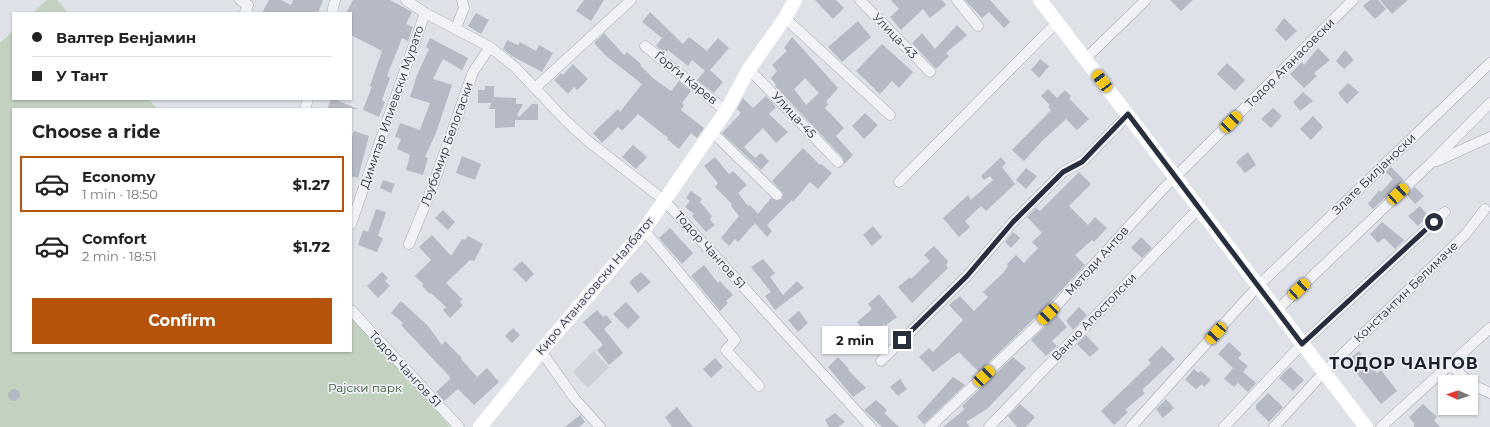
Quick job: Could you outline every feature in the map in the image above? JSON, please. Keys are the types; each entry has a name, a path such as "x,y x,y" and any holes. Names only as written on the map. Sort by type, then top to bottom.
{"street":[{"path":"240,0 248,5 245,12"},
{"path":"332,12 335,0"},
{"name":"Тодор Чангов 51","path":"406,0 490,47 516,66 535,88 588,141 664,200 871,427"},
{"path":"456,28 464,8 462,0"},
{"path":"535,88 631,0"},
{"name":"Киро Атанасовски Налбатот","path":"480,427 541,351 644,230 726,111 749,69 785,18 795,0"},
{"name":"Улица-43","path":"860,0 930,72"},
{"path":"958,0 978,26"},
{"path":"1040,0 1366,427"},
{"path":"1085,59 1146,0"},
{"name":"Тодор Атанасовски","path":"1176,177 1353,0"},
{"name":"Димитар Илиевски Мурато","path":"352,221 425,12"},
{"path":"785,18 890,116"},
{"path":"899,182 1057,22"},
{"name":"Ѓорѓи Карев","path":"645,46 726,111"},
{"name":"Љубомир Белогаски","path":"409,244 432,188 472,72 490,47"},
{"name":"Злате Билјаноски","path":"1131,427 1258,286 1490,63"},
{"name":"Улица-45","path":"749,69 838,162"},
{"path":"1277,310 1432,163 1490,103"},
{"path":"881,361 967,276 1013,222 1063,172 1082,162 1128,114"},
{"path":"712,132 777,195"},
{"path":"1432,163 1490,137"},
{"name":"Методи Антов","path":"930,427 1048,314 1176,177"},
{"name":"Ванчо Апостолски","path":"988,427 1199,208"},
{"name":"Константин Белимаче","path":"1274,427 1324,372 1464,235 1485,209"},
{"path":"1224,427 1302,344 1445,212"},
{"path":"644,230 735,340 726,350 759,386"},
{"name":"Тодор Чангов 51","path":"352,311 459,427"},
{"path":"1381,427 1449,363 1490,328"},
{"path":"541,351 575,399 600,427"},
{"path":"1449,363 1462,375"},
{"path":"1478,387 1490,393"}],"shaded area":[{"path":"593,351 609,367 588,388 573,372"}],"green space":[{"path":"47,0 57,0 67,12 34,12"},
{"name":"Рајски парк","path":"12,32 12,100 149,100 157,108 12,108 12,352 352,352 352,312 450,427 0,427 0,43"}],"building":[{"path":"269,0 281,0 291,5 293,0 323,0 318,12 263,12"},
{"path":"353,0 390,0 412,12 406,24 413,27 408,41 402,38 387,76 390,78 382,100 385,102 379,117 363,110 372,86 370,86 382,51 352,36 352,12 347,12"},
{"path":"584,0 604,0 591,21 576,11"},
{"path":"815,0 836,0 844,8 833,19"},
{"path":"891,0 942,0 946,5 930,18 923,9 901,30 890,17 899,9"},
{"path":"965,0 990,0 1010,22 1004,28 989,12 982,18"},
{"path":"1170,0 1193,0 1181,11"},
{"path":"1370,0 1378,0 1386,9 1375,19 1363,6"},
{"path":"1380,0 1408,0 1392,14"},
{"path":"650,12 683,44 689,37 707,51 718,38 729,48 710,70 723,82 714,93 697,80 705,71 692,60 688,66 668,50 665,54 656,46 662,38 642,22"},
{"path":"476,13 489,20 481,34 468,26"},
{"path":"1284,18 1297,31 1286,41 1275,30"},
{"path":"858,21 871,37 842,62 828,47"},
{"path":"957,25 967,35 946,53 949,56 936,69 912,43 922,33 935,49"},
{"path":"604,33 624,55 627,52 641,64 640,65 654,79 671,91 679,81 691,91 682,103 684,105 681,110 704,128 697,138 691,133 679,149 667,139 668,138 638,114 622,131 618,127 602,143 593,133 618,109 620,112 642,84 605,55 594,43"},
{"path":"792,37 838,88 826,102 828,104 825,108 844,128 836,136 853,155 844,164 843,158 775,86 776,85 771,78 777,71 772,65 787,51 784,48","holes":["805,78 819,93 806,105 794,89"]},
{"path":"430,38 468,58 462,70 443,59 433,79 452,85 436,133 425,157 428,158 423,175 406,170 410,155 397,149 401,139 395,137 400,123 420,130 430,103 410,97 417,75 429,49 426,47"},
{"path":"507,40 518,45 520,42 536,51 539,45 553,53 542,72 512,56 503,49"},
{"path":"882,44 913,72 899,88 892,81 880,94 856,71"},
{"path":"1318,48 1330,60 1314,73 1317,76 1304,88 1290,74 1302,62 1304,65"},
{"path":"1345,50 1354,60 1344,69 1336,61"},
{"path":"1040,59 1049,66 1039,78 1031,70"},
{"path":"1227,63 1245,80 1235,91 1217,74"},
{"path":"573,64 588,79 577,90 574,87 568,94 554,80 561,73 563,75"},
{"path":"1348,83 1359,92 1347,104 1338,93"},
{"path":"485,86 494,86 494,97 516,98 516,104 523,104 517,115 519,117 532,104 538,104 538,120 515,120 515,127 495,128 495,109 489,109 491,103 478,103 478,90 485,90"},
{"path":"1048,89 1057,98 1065,90 1071,96 1069,98 1089,119 1077,130 1066,119 1042,141 1024,161 1012,150 1051,110 1048,107 1050,105 1041,96"},
{"path":"1303,92 1313,101 1300,111 1293,102"},
{"path":"766,96 776,107 769,114 788,132 776,143 763,128 744,147 755,158 761,153 769,161 761,170 722,133 741,113 737,109 743,98 753,108"},
{"path":"331,100 336,100 358,109 352,108 327,108"},
{"path":"1273,108 1282,116 1271,128 1261,119"},
{"path":"865,113 878,125 864,139 852,126"},
{"path":"1313,116 1323,127 1311,140 1300,129"},
{"path":"354,131 369,136 358,178 352,176 352,136"},
{"path":"633,145 647,157 636,169 622,157"},
{"path":"803,148 820,165 821,164 832,173 818,189 810,182 793,202 792,200 767,225 772,231 767,237 755,223 738,242 735,239 729,246 721,238 739,216 731,206 732,204 715,187 718,183 704,166 715,157 729,174 733,171 747,185 738,193 748,206 750,205 758,214 771,198 776,201 782,199 783,193 772,181"},
{"path":"1248,152 1256,165 1245,173 1236,162"},
{"path":"462,156 481,164 475,180 456,173"},
{"path":"1001,157 1006,164 1002,167 1015,184 986,211 981,206 965,221 970,227 959,237 943,218 968,195 971,200 993,180 990,176 984,180 981,176"},
{"path":"1391,167 1404,180 1373,209 1368,204 1379,190 1381,192 1393,179 1386,172"},
{"path":"1026,168 1037,176 1026,189 1016,180"},
{"path":"1079,172 1091,184 1069,206 1088,225 1095,217 1107,228 1094,242 1092,240 1075,255 1085,265 1043,310 979,372 959,352 933,372 919,357 929,348 933,352 963,320 949,305 960,296 974,311 988,297 983,292 1003,273 1008,266 1007,264 1016,255 1024,263 1038,248 1032,242 1042,233 1027,217 1036,208 1040,211"},
{"path":"383,180 395,184 391,193 380,188"},
{"path":"1415,187 1424,196 1415,204 1407,195"},
{"path":"691,191 702,199 700,202 712,216 710,220 715,225 706,232 692,216 694,214 685,207 690,201 686,198"},
{"path":"1420,206 1428,216 1418,226 1408,216"},
{"path":"376,209 386,212 378,236 383,238 377,252 358,245 363,230 368,232"},
{"path":"443,210 455,222 448,230 435,218"},
{"path":"1382,222 1404,240 1395,249 1384,238 1378,243 1370,234"},
{"path":"873,226 882,237 872,246 863,235"},
{"path":"670,228 693,253 682,264 659,238"},
{"path":"1013,232 1020,238 1011,248 1005,242"},
{"path":"432,235 451,256 462,239 465,240 468,236 483,244 474,261 470,260 446,283 462,299 460,302 463,305 450,318 443,310 446,307 422,286 423,284 415,276 431,260 419,247"},
{"path":"1141,237 1152,248 1142,258 1131,248"},
{"path":"934,246 948,261 946,265 948,268 912,303 898,287 910,277 911,279 930,261 924,255"},
{"path":"763,259 775,273 770,277 783,295 797,281 804,288 775,310 765,296 771,292 751,267"},
{"path":"522,261 534,274 526,282 513,269"},
{"path":"704,265 718,283 720,281 733,295 726,301 728,303 720,311 691,276"},
{"path":"382,272 388,278 385,281 390,286 378,298 367,286"},
{"path":"641,272 651,282 638,293 629,282"},
{"path":"879,294 897,317 885,326 884,324 869,337 857,322 872,309 868,304"},
{"path":"401,301 428,326 442,345 445,341 462,358 461,359 477,377 487,368 499,382 474,405 458,389 444,401 436,392 450,379 449,376 401,325 403,323 391,313"},
{"path":"626,302 640,317 628,329 613,314"},
{"path":"1079,307 1087,315 1073,330 1066,321"},
{"path":"597,310 603,317 606,315 612,322 604,329 623,353 609,365 597,350 603,345 583,322"},
{"path":"799,311 808,323 798,332 788,320"},
{"path":"1057,315 1067,327 1052,341 1057,346 1046,356 1031,340"},
{"path":"513,328 520,335 512,343 505,336"},
{"path":"1086,335 1099,349 1090,357 1077,344"},
{"path":"1229,342 1242,354 1238,358 1248,366 1243,372 1256,383 1248,392 1238,383 1234,387 1224,379 1233,368 1218,354"},
{"path":"1162,346 1175,359 1142,390 1145,393 1125,410 1128,412 1114,425 1101,411 1151,363 1148,360"},
{"path":"1359,351 1377,373 1381,370 1397,391 1381,404 1347,361"},
{"path":"838,357 849,369 848,370 866,388 853,397 828,367"},
{"path":"1013,357 1026,368 987,409 966,422 970,427 943,427 965,409 962,406"},
{"path":"715,358 723,367 711,378 703,369"},
{"path":"1290,367 1304,380 1293,391 1279,378"},
{"path":"1194,369 1198,373 1201,371 1211,380 1204,387 1202,384 1196,389 1185,380"},
{"path":"953,377 965,385 924,424 917,417"},
{"path":"900,379 907,389 898,396 890,387"},
{"path":"14,389 18,391 20,395 18,399 14,401 10,399 8,395 10,391"},
{"path":"1268,393 1283,407 1269,422 1256,409 1256,405"},
{"path":"1166,399 1174,408 1163,418 1156,409"},
{"path":"876,400 887,410 884,413 899,427 882,427 864,410"},
{"path":"1020,404 1035,417 1026,427 1017,427 1008,416"},
{"path":"1423,404 1437,417 1434,420 1440,427 1414,427 1414,423 1409,417"},
{"path":"677,407 693,427 672,427 665,417"},
{"path":"835,413 845,422 838,427 829,427 825,420"},
{"path":"580,415 585,422 579,427 565,427"}],"district":[{"name":"ТОДОР ЧАНГОВ","path":"1404,363"}],"route":[{"path":"902,340 967,276 1013,222 1063,172 1082,162 1128,114 1302,344 1434,222"}]}
